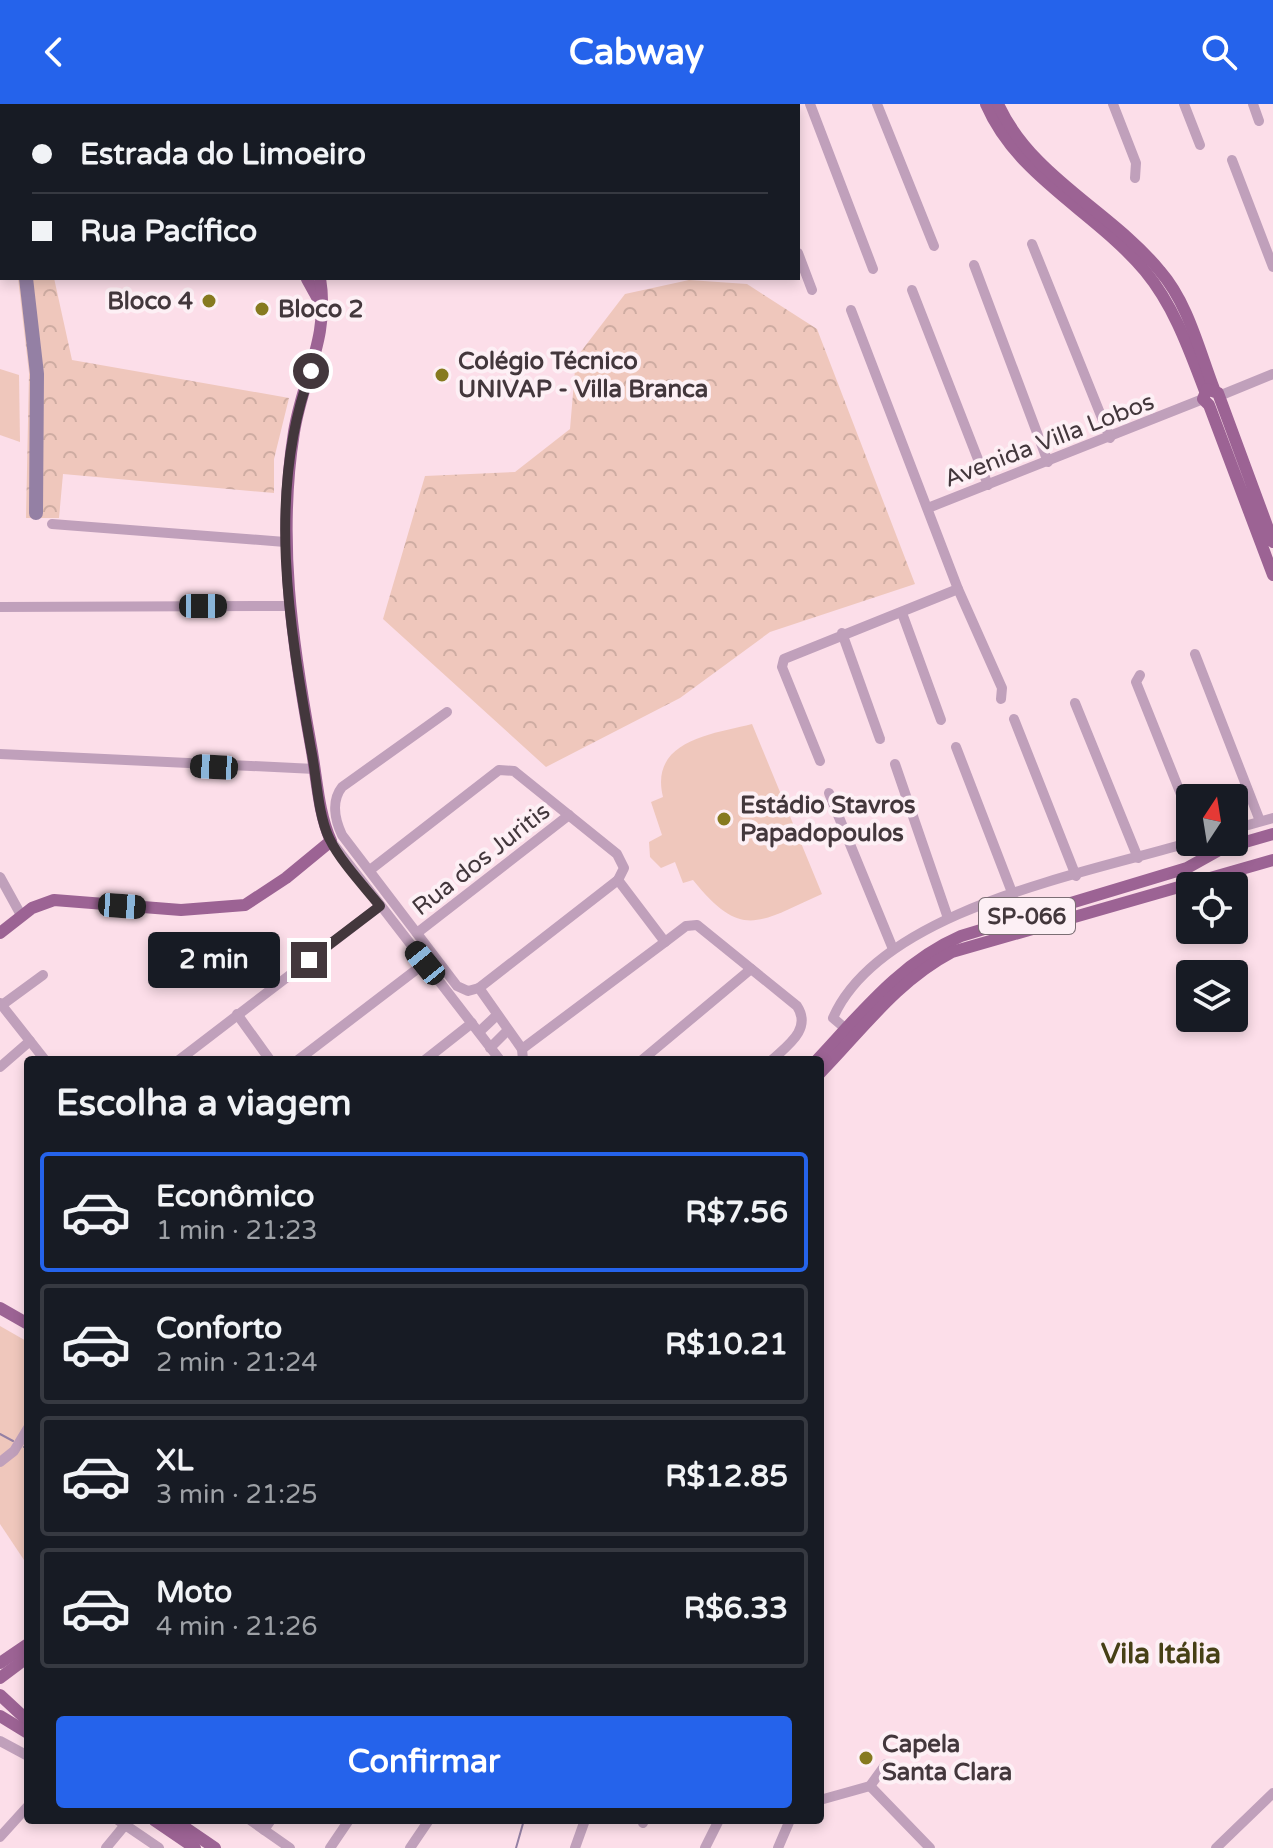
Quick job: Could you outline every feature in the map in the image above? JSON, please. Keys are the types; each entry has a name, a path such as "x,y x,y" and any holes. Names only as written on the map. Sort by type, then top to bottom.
{"main road":[{"path":"986,104 1012,150 1146,272 1181,329 1273,542"},
{"path":"998,104 1023,147 1138,246 1163,274 1187,317 1273,575"},
{"path":"0,933 21,915 54,900 181,910 245,905 286,878 331,841 315,769 290,606 285,542 294,433 319,346 323,308 309,280"},
{"name":"SP-066","path":"821,1056 900,974 950,940 1187,868 1221,849 1273,834"},
{"path":"1255,838 1250,853 1259,863"},
{"name":"SP-066","path":"824,1069 894,994 929,965 952,952 1273,860"},
{"path":"0,1308 24,1322"},
{"path":"24,1648 2,1671 3,1698 24,1717"},
{"path":"2,1671 24,1659"},
{"path":"0,1716 24,1731"},
{"path":"160,1824 195,1848"},
{"path":"180,1824 215,1848"}],"street":[{"path":"810,104 873,269"},
{"path":"877,104 934,246"},
{"path":"1113,104 1136,163 1135,178"},
{"path":"1184,104 1200,145"},
{"path":"1253,104 1259,121"},
{"path":"1232,160 1273,267"},
{"path":"1032,244 1110,438"},
{"path":"800,258 812,290"},
{"path":"974,265 1048,462"},
{"path":"912,290 988,485"},
{"path":"851,310 958,589 1002,688 1001,699"},
{"name":"Avenida Villa Lobos","path":"928,508 1273,374"},
{"path":"52,524 285,542"},
{"path":"820,761 782,667 790,655 958,589"},
{"path":"0,607 290,606"},
{"path":"902,613 941,720"},
{"path":"842,633 880,739"},
{"path":"1195,654 1260,821"},
{"path":"1140,675 1136,682 1177,784"},
{"path":"1075,703 1138,858"},
{"path":"370,870 504,769 514,771 569,815 623,862 623,872 618,880 479,988 468,991 457,986 339,829 335,802 342,787 447,712"},
{"path":"1014,719 1076,876"},
{"path":"956,747 1013,895"},
{"path":"0,754 214,767 315,769"},
{"path":"895,764 948,918"},
{"path":"829,793 893,949"},
{"name":"Rua dos Juritis","path":"417,933 569,815"},
{"path":"1248,825 1273,818"},
{"path":"331,841 497,1056"},
{"path":"846,1029 833,1018 836,1011 893,949 948,918 1013,895 1176,847"},
{"path":"0,877 21,915"},
{"path":"618,880 665,942"},
{"path":"184,1056 380,906"},
{"path":"479,988 523,1054 665,942 695,925 797,1006 802,1017 801,1030 776,1056"},
{"path":"303,1056 425,963"},
{"path":"647,1056 751,969"},
{"path":"42,1056 2,1010 43,975"},
{"path":"237,1014 267,1056"},
{"path":"431,1056 497,1015"},
{"path":"490,1048 508,1030"},
{"path":"0,1067 30,1041"},
{"path":"0,1462 14,1451 24,1435"},
{"path":"0,1741 24,1754"},
{"path":"824,1799 870,1786 886,1764"},
{"path":"870,1786 930,1848"},
{"path":"1216,1848 1273,1793"},
{"path":"0,1837 24,1810"},
{"path":"106,1848 121,1824"},
{"path":"125,1824 159,1848"},
{"path":"256,1824 290,1848"},
{"path":"264,1830 268,1824"},
{"path":"330,1848 346,1824"},
{"path":"410,1848 426,1824"},
{"path":"575,1848 584,1824"},
{"path":"705,1848 717,1824"},
{"path":"778,1848 788,1824"}],"green space":[{"path":"18,280 54,280 72,360 289,398 274,459 274,493 63,474 59,518 26,518 29,373"},
{"path":"689,280 747,284 817,329 915,584 770,632 680,698 546,767 383,619 425,476 515,472 570,429 576,358 625,294"},
{"path":"0,369 19,375 20,442 0,435"},
{"name":"Estádio Stavros Papadopoulos","path":"752,724 822,894 766,918 752,920 739,919 725,912 693,880 683,883 675,862 661,868 650,857 649,842 662,835 651,802 663,797 661,778 666,763 675,751 703,736"},
{"path":"0,1326 24,1340 24,1560 0,1524"}],"waterway":[{"path":"26,280 37,374 36,513"},
{"path":"0,1434 13,1441"},
{"path":"516,1848 523,1824"}],"place":[{"name":"Bloco 4","path":"209,301"},
{"name":"Bloco 2","path":"262,309"},
{"name":"Colégio Técnico UNIVAP - Villa Branca","path":"442,375"},
{"name":"Estádio Stavros Papadopoulos","path":"724,819"},
{"name":"Capela Santa Clara","path":"866,1758"}],"district":[{"name":"Vila Itália","path":"1161,1653"}],"route":[{"path":"309,960 380,906 328,834 297,671 287,575 286,518 296,418 311,371"}]}
